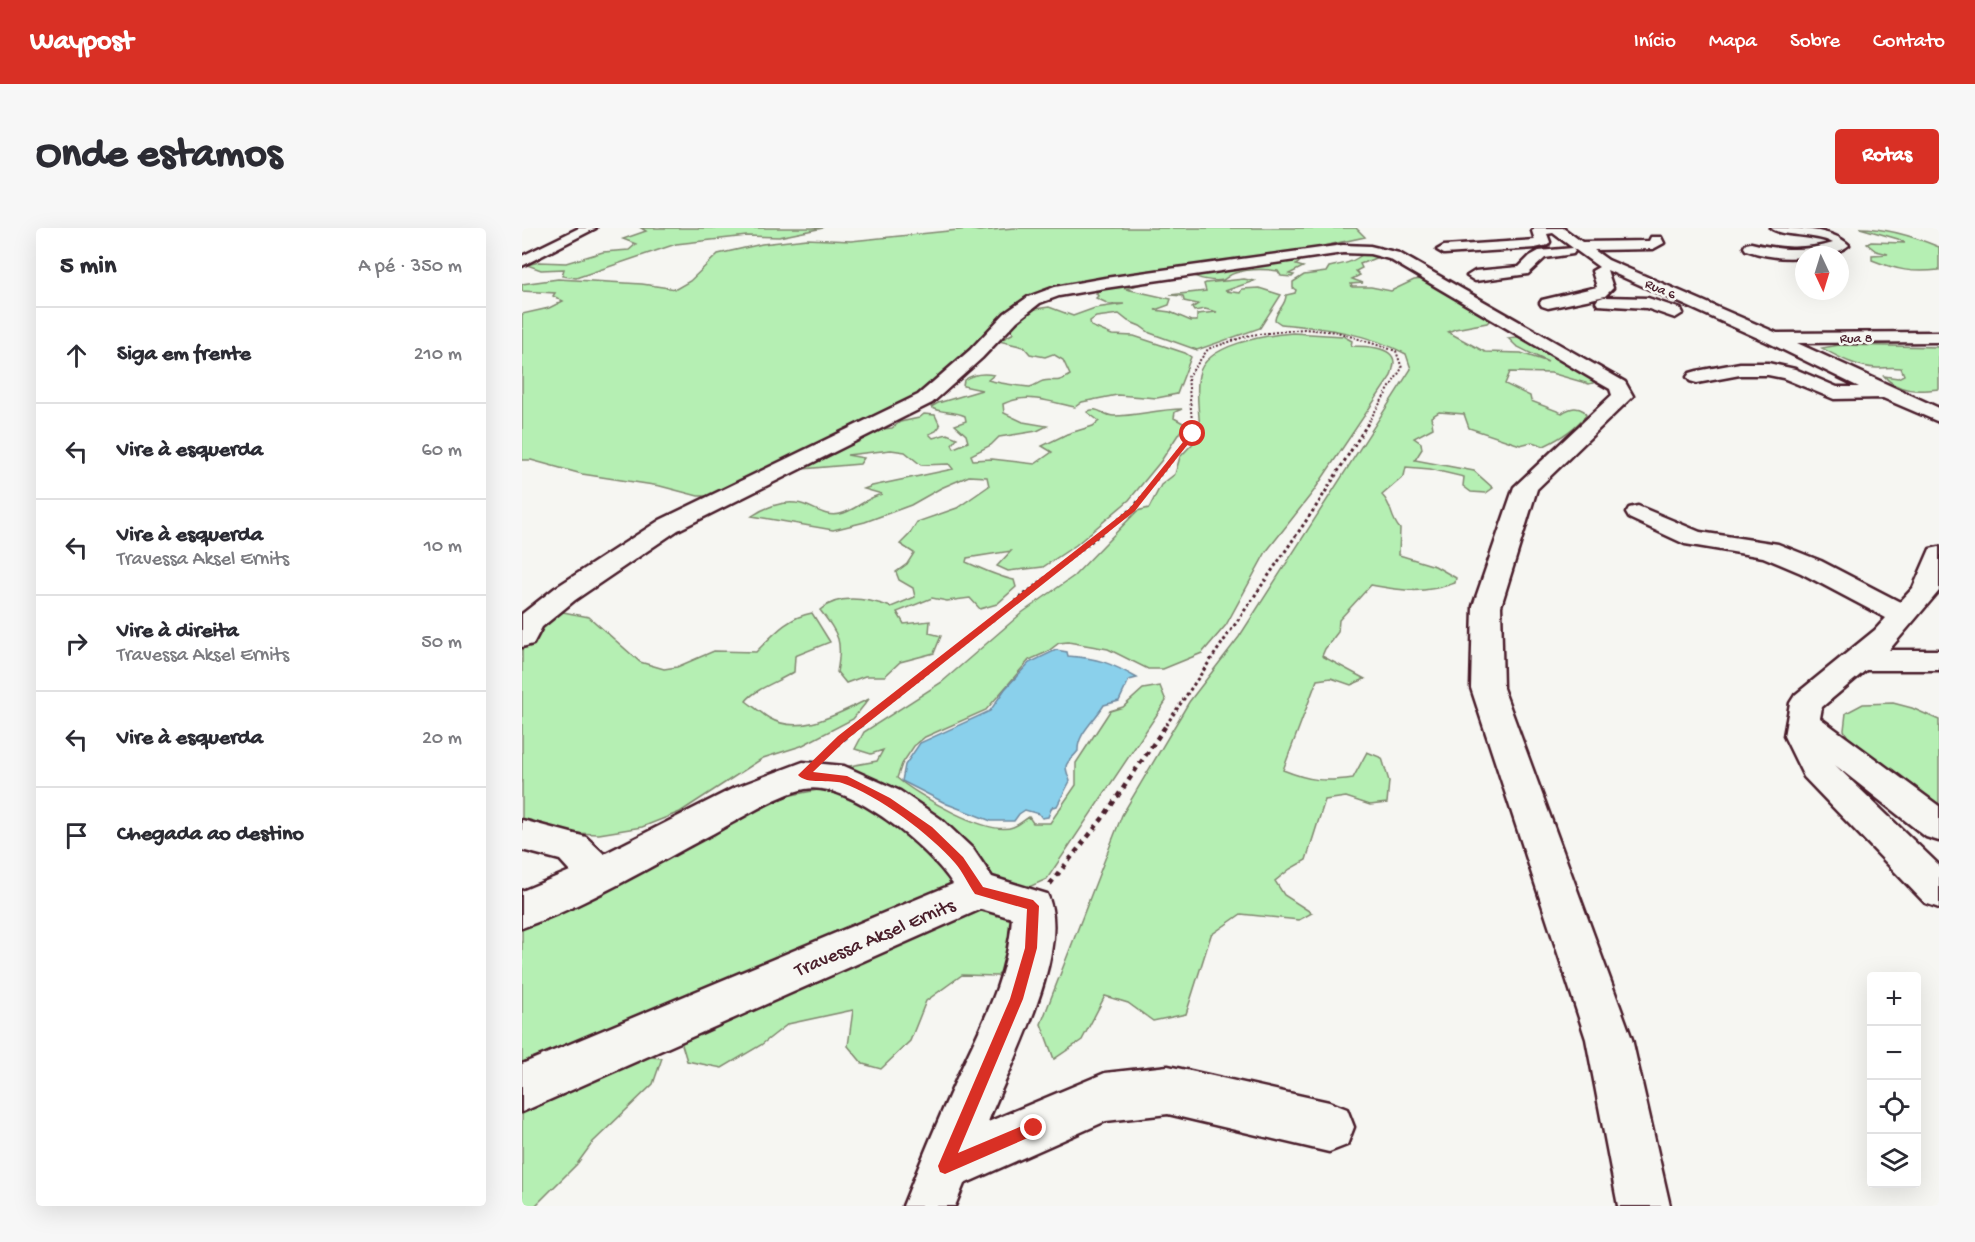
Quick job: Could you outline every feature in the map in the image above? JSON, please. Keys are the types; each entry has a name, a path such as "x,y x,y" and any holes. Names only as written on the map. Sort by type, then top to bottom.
{"street":[{"path":"522,262 589,228"},
{"path":"1444,250 1535,244 1543,242 1539,231 1554,228"},
{"name":"Rua 6","path":"1554,228 1603,262 1939,416"},
{"path":"1751,247 1770,253 1786,254 1842,245 1834,238 1827,236 1778,228"},
{"path":"1475,276 1523,271 1530,268 1537,257 1543,254 1582,248 1653,245 1657,243 1656,240"},
{"path":"522,253 548,249"},
{"path":"522,637 531,622 565,594 669,525 926,399 976,354 1011,317 1034,300 1055,292 1105,283 1343,249 1370,250 1394,256 1618,386 1623,396 1526,487 1487,606 1487,688 1609,1039 1644,1206"},
{"path":"1548,303 1599,293 1605,288 1598,268 1603,262"},
{"path":"1604,302 1641,302 1703,320 1733,320"},
{"name":"Rua 8","path":"1773,338 1939,337"},
{"path":"1697,377 1740,369 1768,369 1788,373 1834,393 1889,393"},
{"path":"1638,513 1694,539 1747,546 1780,554 1811,567 1904,616"},
{"path":"1939,555 1926,590 1886,637 1806,703 1801,736 1816,768 1939,891"},
{"path":"1859,660 1939,660"},
{"path":"1804,723 1939,826"},
{"path":"522,910 590,880 747,798 804,775 844,779 887,801 928,830 959,860 979,891 1033,906 1031,948 1017,999 937,1186"},
{"path":"522,835 572,848 590,866 590,880"},
{"name":"Travessa Aksel Ernits","path":"522,1088 979,891"},
{"path":"937,1186 1105,1096 1168,1090 1329,1127"}],"path":[{"path":"804,775 842,739 1132,509 1193,434 1188,377 1208,349 1250,335 1304,329 1337,332 1396,351 1402,368 1319,502 1102,819 1033,906"}],"green space":[{"path":"641,228 823,228 779,237 747,236 676,244 576,278 562,276 564,269 541,270 527,265 539,262 566,263 603,252 629,250 636,244 623,239 646,231"},
{"path":"1014,228 1356,228 1365,237 1305,250 1029,299 912,399 715,496 698,496 660,486 582,474 531,460 522,460 522,314 549,308 563,301 553,296 555,293 522,291 522,284 558,279 642,284 676,289 690,281 718,254 762,244 807,239 851,241 968,229 979,231"},
{"path":"1860,228 1901,234 1939,247 1939,270 1905,270 1872,260 1872,255 1888,254 1876,251 1867,244 1871,242 1905,243"},
{"path":"1365,253 1381,256 1360,264 1362,268 1356,271 1360,275 1352,279 1363,283 1351,284 1352,287 1371,287 1391,291 1414,280 1423,279 1471,306 1490,320 1487,323 1448,332 1485,352 1521,353 1548,362 1516,346 1508,338 1523,336 1601,381 1589,384 1551,373 1510,372 1505,384 1530,396 1531,401 1562,413 1578,408 1586,415 1567,433 1544,446 1532,442 1520,445 1469,428 1464,414 1439,412 1431,417 1433,428 1414,438 1421,443 1422,449 1415,460 1474,471 1493,488 1486,493 1471,492 1463,486 1464,477 1430,469 1406,467 1404,476 1382,495 1400,529 1399,555 1435,566 1456,578 1455,583 1423,590 1393,589 1371,585 1339,620 1338,632 1322,656 1365,679 1351,685 1331,678 1317,680 1283,770 1318,780 1353,778 1367,752 1382,758 1389,781 1387,803 1370,805 1346,797 1325,800 1306,860 1275,881 1284,895 1312,913 1299,920 1241,914 1211,935 1186,1014 1153,1021 1128,1003 1105,996 1082,1040 1054,1059 1041,1024 1122,815 1189,702 1239,637 1411,369 1406,354 1376,341 1330,330 1281,324 1275,320 1286,295 1295,293 1293,282 1304,275 1326,272 1329,267 1356,259"},
{"path":"1304,258 1296,265 1303,267 1289,274 1294,275 1292,277 1281,276 1278,271 1251,270 1233,274 1219,281 1201,279 1191,274"},
{"path":"1244,279 1254,281 1225,291 1240,293 1242,289 1259,288 1281,295 1260,328 1197,350 1150,333 1119,314 1096,317 1090,321 1091,326 1112,335 1134,336 1191,357 1177,394 1157,398 1117,395 1082,402 1075,407 1030,398 1012,400 1003,404 1004,413 1023,422 1047,426 1037,431 999,437 991,445 971,455 973,460 992,459 1035,464 1052,452 1042,446 1067,434 1093,426 1099,421 1087,412 1091,410 1114,416 1182,409 1175,412 1174,418 1185,424 1161,461 1129,500 1076,545 1043,567 1008,571 997,566 1011,551 967,558 966,562 1014,580 1016,587 997,604 980,609 970,598 947,601 932,598 897,612 904,624 930,621 929,633 941,636 934,653 900,662 885,676 865,676 846,683 837,672 840,653 838,639 820,610 845,599 864,600 891,607 915,597 913,588 899,580 896,572 907,564 914,553 900,544 917,522 957,508 989,486 987,477 969,476 911,505 865,522 833,530 752,516 784,503 802,504 822,513 840,514 882,494 864,489 953,469 949,464 921,465 905,452 891,450 847,455 864,458 860,464 802,469 813,460 828,455 872,430 892,428 900,422 919,418 924,414 935,415 940,426 929,434 933,438 947,434 957,438 952,444 954,448 968,442 966,435 955,425 966,421 965,416 938,411 931,407 982,390 963,386 964,380 971,376 994,375 988,380 1030,387 1047,380 1058,381 1070,375 1063,360 1053,354 1045,357 1030,354 1024,347 999,341 1014,333 1008,326 1017,323 1025,313 1049,307 1073,316 1095,308 1124,304 1109,304 1096,298 1098,296 1096,293 1109,287 1149,281 1126,289 1171,299 1169,305 1155,310 1170,312 1191,321 1197,321 1197,314 1217,312 1205,309 1194,311 1192,308 1198,304 1184,301 1183,296 1170,295 1206,291 1204,284 1206,283"},
{"path":"1293,333 1343,336 1352,341 1351,346 1383,350 1389,353 1394,362 1391,376 1313,492 1266,552 1226,625 1202,653 1163,669 1148,669 1108,649 1068,642 1059,643 1047,652 1029,660 986,710 925,737 914,746 902,764 897,778 953,813 987,826 1002,828 1013,827 1029,817 1033,823 1050,823 1076,785 1076,763 1110,711 1123,707 1143,689 1160,686 1166,701 1047,879 1029,887 1000,887 844,767 877,761 883,750 871,754 855,749 864,732 942,682 1023,612 1074,576 1137,511 1149,508 1161,485 1175,474 1180,457 1200,436 1198,382 1204,364 1213,356 1238,343"},
{"path":"1839,345 1939,347 1939,389 1910,390 1903,388 1890,382 1884,376 1898,378 1904,375 1901,368 1862,366 1822,348"},
{"path":"563,612 589,617 640,662 664,669 677,667 714,651 756,652 788,623 812,613 830,642 795,656 794,672 761,689 746,701 769,718 794,725 820,721 869,699 853,719 801,746 763,758 680,812 642,827 599,834 572,833 522,818 522,645 551,616"},
{"path":"1893,703 1912,708 1939,720 1939,823 1861,760 1844,730 1846,713 1863,704"},
{"path":"823,789 866,802 917,834 962,885 522,1077 522,928 781,797"},
{"path":"947,911 989,911 1014,918 1018,957 997,976 962,975 926,1001 910,1041 881,1069 863,1064 848,1046 853,1010 788,1024 761,1045 722,1068 687,1061 680,1038 836,965 889,950"},
{"path":"637,1056 662,1058 653,1084 593,1142 577,1164 535,1206 522,1206 522,1112"}],"water":[{"path":"1056,650 1067,652 1068,656 1104,662 1137,678 1129,680 1119,701 1104,705 1083,733 1078,751 1066,766 1070,781 1057,806 1052,807 1048,817 1042,818 1039,814 1025,810 1014,821 991,821 947,804 902,781 905,765 920,743 990,711 1005,689 1029,663"}],"route":[{"path":"1034,1128 945,1166 1017,999 1031,948 1033,906 979,891 959,860 928,830 887,801 844,779 804,775 842,739 1132,509 1193,434"}]}
